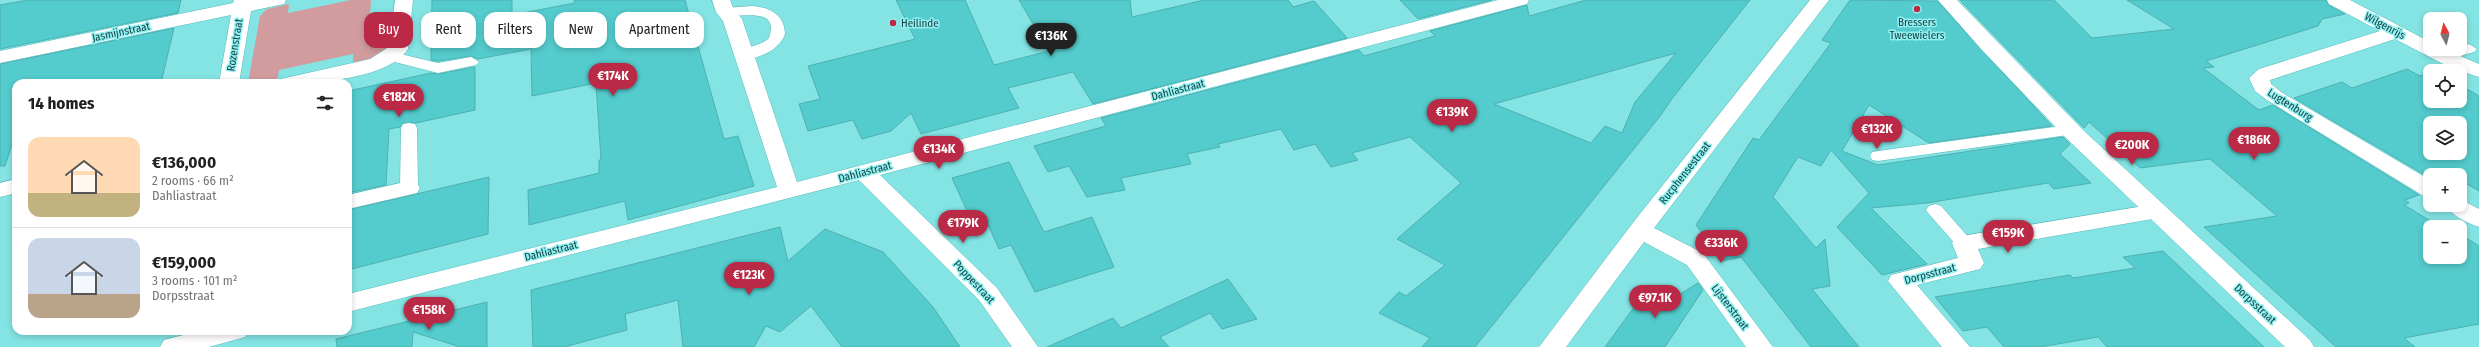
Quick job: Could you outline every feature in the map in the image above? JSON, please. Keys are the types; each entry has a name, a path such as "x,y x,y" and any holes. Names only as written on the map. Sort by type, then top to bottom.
{"street":[{"name":"Rozenstraat","path":"230,79 242,3 277,0"},
{"path":"307,79 378,64 398,49 404,0"},
{"name":"Dahliastraat","path":"352,302 864,172 1520,0"},
{"name":"Rucphensestraat","path":"1552,347 1640,230 1820,0"},
{"name":"Dorpsstraat","path":"1947,0 1986,46 2069,130 2301,347"},
{"name":"Wilgenrijs","path":"2336,0 2423,46"},
{"name":"Jasmijnstraat","path":"0,57 242,3"},
{"path":"723,6 732,19 789,191"},
{"name":"Lugtenburg","path":"2396,32 2266,73 2259,78 2262,87 2274,96 2423,186"},
{"name":"Wilgenrijs","path":"2443,56 2458,64 2479,71"},
{"name":"Poppestraat","path":"864,172 988,294 1025,347"},
{"path":"0,190 12,187"},
{"path":"352,201 409,188"},
{"path":"1964,243 2156,212"},
{"path":"2467,212 2479,219"},
{"name":"Lijsterstraat","path":"1640,230 1695,259 1760,347"},
{"name":"Dorpsstraat","path":"1957,347 1900,281 1972,263 1964,243"},
{"path":"177,335 174,347 220,335"}],"lane":[{"path":"723,6 761,11 771,15 777,25 777,36 773,43 760,50 744,55"},
{"path":"388,56 438,68 472,62"},
{"path":"409,128 409,188"},
{"path":"1878,156 2042,132 2069,130"},
{"path":"1935,210 1964,243"}],"shaded area":[{"path":"351,0 371,0 370,12 364,12 364,48 386,48 374,58 353,65 353,54 279,70 278,79 249,79 260,16 267,9 289,4 288,13"}],"building":[{"path":"28,0 181,0 178,13 0,49 0,5"},
{"path":"432,0 512,0 512,12 484,12 484,48 546,48 546,12 528,12 575,3 574,0 685,0 688,12 615,12 615,48 698,48 724,139 738,136 754,186 628,220 625,201 529,225 528,190 599,173 599,160 601,160 596,83 532,96 531,49 478,59 471,56 438,61 431,60 431,48 476,48 476,12 432,12"},
{"path":"896,0 965,0 994,65 1049,51 1019,0 1130,0 1132,17 1204,0 1288,0 1293,7 1314,1 1347,38 1093,104 1073,72 1008,88 1019,108 921,134 911,113 891,131 862,139 853,120 808,131 799,104 820,99 808,66 915,39"},
{"path":"1400,0 1492,0 1418,19"},
{"path":"1586,0 1750,0 1671,100 1661,115 1475,347 1422,347 1430,338 1379,313 1399,292 1406,296 1445,265 1397,239 1461,183 1410,137 1352,153 1358,160 1331,167 1315,144 1294,150 1281,129 1218,144 1220,147 1187,154 1191,164 1121,178 1125,190 1087,197 1069,166 1048,172 1034,146 1106,126 1101,118 1359,50 1364,56 1435,36 1430,31 1527,5 1529,16","holes":["1676,53 1635,102 1622,133 1605,126 1591,143 1494,104"]},
{"path":"1850,0 1937,1 2052,126 1929,143 1869,105 1842,151 1878,165 2063,137 2070,144 2060,154 2091,183 2054,189 2048,183 1927,203 1871,208 1927,264 1882,275 1837,227 1869,193 1831,150 1821,166 1798,157 1773,197 1816,248 1825,239 1830,286 1812,289 1859,347 1811,347 1741,257 1723,261 1696,225 1753,138 1759,140 1831,43 1822,40"},
{"path":"1960,0 2054,0 2092,38 2174,29 2127,0 2326,0 2328,5 2345,14 2322,19 2318,26 2206,61 2214,67 2203,68 2259,110 2273,105 2419,195 2405,200 2409,203 2404,205 2429,220 2423,220 2423,264 2467,264 2467,239 2479,246 2479,324 2404,338 2415,347 2336,347 2204,227 2277,216 2210,159 2140,168 2089,122 2084,128"},
{"path":"174,28 162,79 12,79 12,144 5,166 0,166 0,64"},
{"path":"475,67 475,110 416,123 403,123 400,127 389,129 386,185 352,192 352,90 431,73 438,74"},
{"path":"2407,69 2420,76 2423,75 2423,108 2467,108 2467,89 2479,96 2479,191 2467,184 2467,168 2423,168 2423,174 2294,98 2342,82 2352,88"},
{"path":"1009,162 1044,232 1092,217 1114,267 1035,292 1011,245 999,249 985,218 972,222 952,178"},
{"path":"489,177 488,234 352,269 352,209"},
{"path":"780,227 788,261 825,229 883,252 933,307 960,347 842,347 811,306 780,332 766,326 754,347 683,347 678,300 625,314 627,330 564,347 533,347 531,290"},
{"path":"2163,251 2264,347 2107,347 2098,337 2040,347 2004,347 1987,327 1963,331 1935,297 2070,275 2073,278 2135,268 2123,257"},
{"path":"1228,279 1257,319 1222,329 1210,313 1160,337 1169,347 1047,347 1113,318 1121,328"},
{"path":"1698,283 1703,290 1665,347 1605,347 1648,288 1672,299"},
{"path":"487,302 487,347 460,347 413,332 412,347 337,347 336,339"}],"place":[{"name":"Bressers Tweewielers","path":"1917,9"},
{"name":"Heilinde","path":"893,23"}]}
